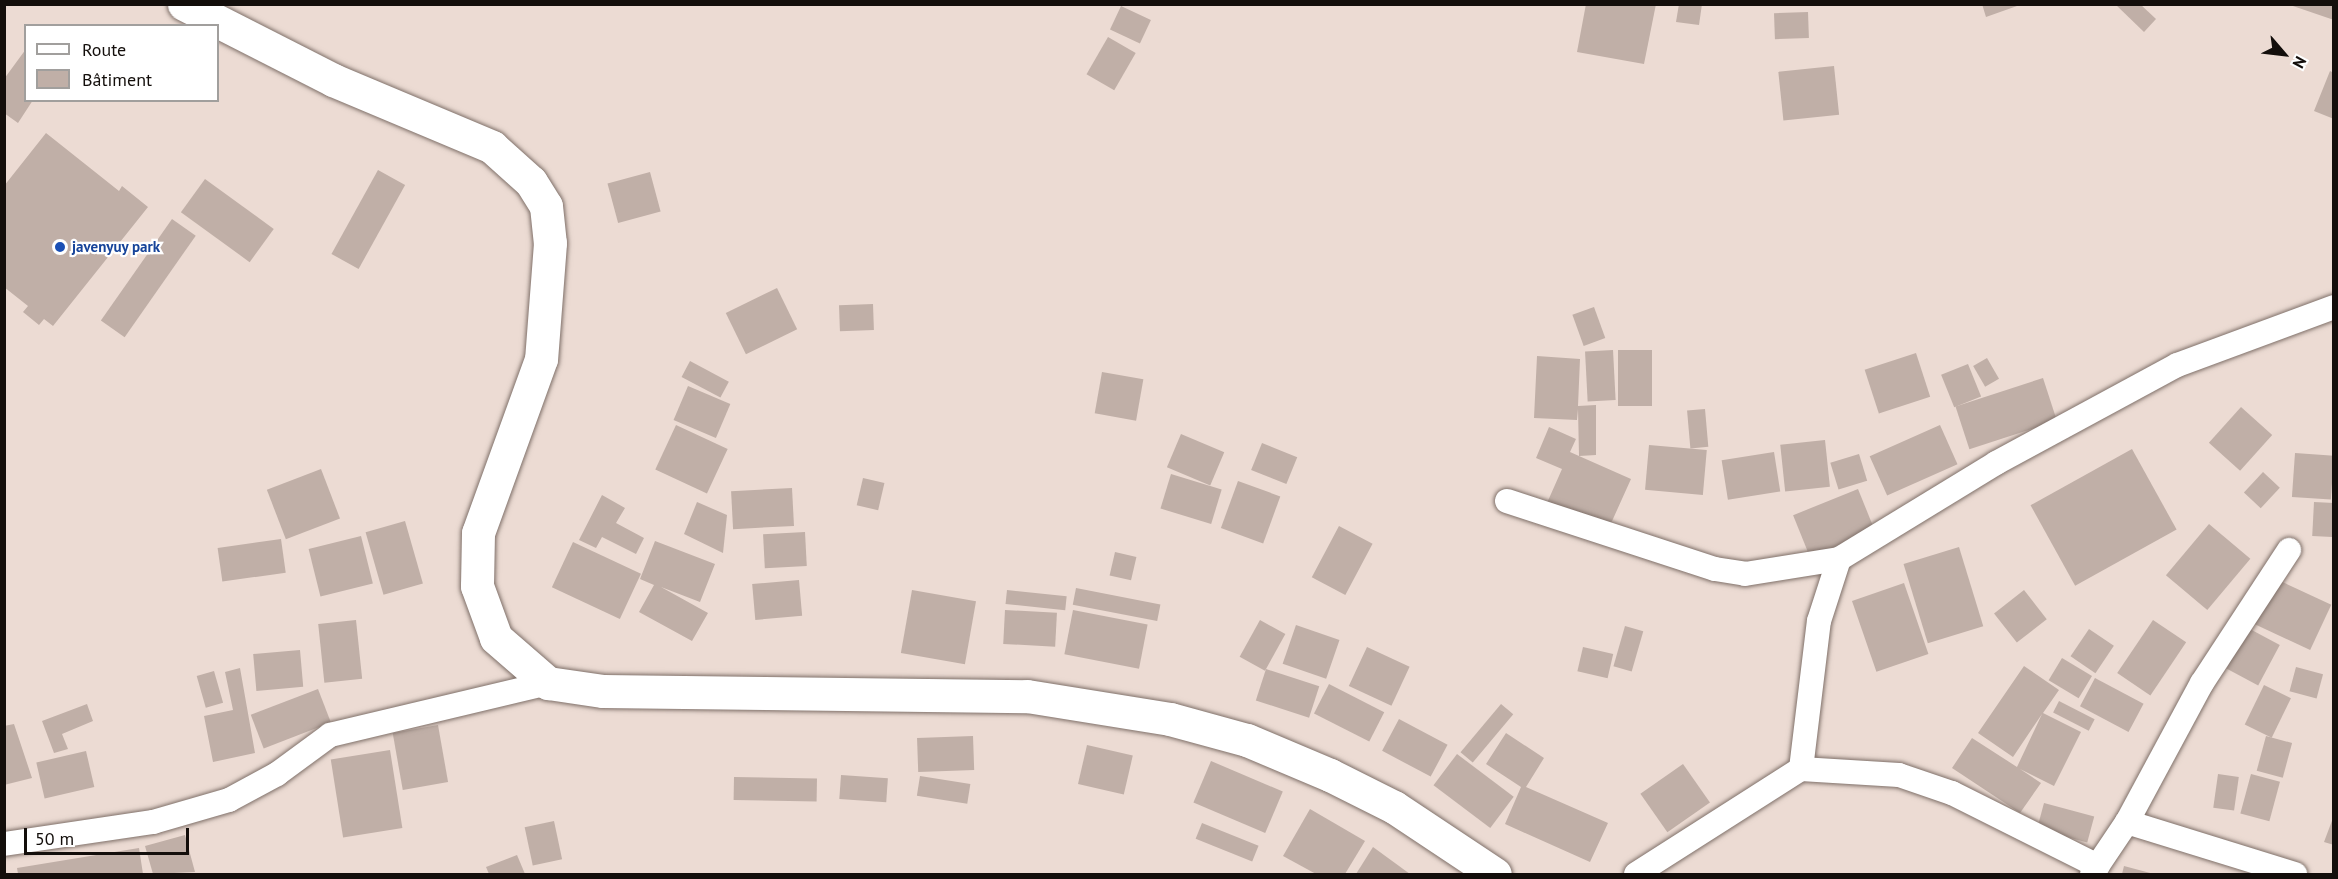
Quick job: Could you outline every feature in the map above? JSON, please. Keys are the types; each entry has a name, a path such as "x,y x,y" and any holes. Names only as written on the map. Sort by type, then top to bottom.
{"main road":[{"path":"184,4 333,80 492,147 518,169 546,206 550,243 541,359 478,533 477,586 496,638 548,683 603,691 1027,696 1170,719 1247,740 1330,775 1394,807 1496,874"}],"street":[{"path":"1507,501 1715,569 1745,573 1839,559 1996,463 2177,365 2334,307"},
{"path":"1636,874 1801,769 1899,775 1952,793 2095,870 2127,822 2202,683 2289,550"},
{"path":"1801,769 1819,621 1839,559"},
{"path":"4,844 153,822 229,800 277,774 330,735 548,683"},
{"path":"2127,822 2295,874"}],"building":[{"path":"1586,4 1656,4 1644,64 1577,52"},
{"path":"1679,4 1702,4 1699,25 1676,22"},
{"path":"1982,4 2016,4 2017,6 1986,17"},
{"path":"2115,4 2140,4 2156,19 2144,32"},
{"path":"2334,4 2334,20 2290,5"},
{"path":"1121,6 1151,20 1140,44 1110,30"},
{"path":"1808,12 1809,38 1775,39 1774,13"},
{"path":"1108,37 1136,53 1114,90 1086,74"},
{"path":"24,52 24,102 32,102 18,123 4,113 4,79"},
{"path":"1834,66 1839,115 1783,121 1778,72"},
{"path":"2330,71 2334,73 2334,119 2314,111"},
{"name":"javenyuy park","path":"46,133 119,191 122,186 148,207 53,326 44,319 39,325 23,312 28,306 4,287 4,186"},
{"path":"378,170 405,185 359,269 331,254"},
{"path":"650,172 661,212 618,223 607,183"},
{"path":"205,179 274,229 250,262 181,212"},
{"path":"172,219 196,236 125,337 101,321"},
{"path":"777,288 797,329 746,354 726,313"},
{"path":"873,304 874,330 840,331 839,305"},
{"path":"1594,307 1605,338 1584,346 1572,315"},
{"path":"1613,350 1616,400 1588,401 1585,351"},
{"path":"1618,350 1652,350 1652,406 1618,406"},
{"path":"1916,353 1930,397 1879,413 1865,370"},
{"path":"1537,356 1580,359 1578,406 1596,405 1596,455 1579,456 1578,409 1577,420 1534,418"},
{"path":"1987,358 1999,379 1985,387 1973,366"},
{"path":"690,361 729,382 720,398 682,377"},
{"path":"1968,364 1981,396 1954,407 1941,375"},
{"path":"1102,372 1143,379 1136,421 1095,413"},
{"path":"2043,378 2057,421 1969,449 1956,406"},
{"path":"688,386 730,404 716,438 674,420"},
{"path":"2241,407 2272,435 2240,471 2209,443"},
{"path":"1705,409 1708,447 1690,448 1687,411"},
{"path":"676,425 728,449 707,493 655,469"},
{"path":"1940,425 1957,464 1887,496 1870,456"},
{"path":"1549,427 1576,439 1570,452 1631,479 1608,530 1547,503 1562,469 1536,458"},
{"path":"1181,434 1224,452 1210,486 1167,467"},
{"path":"1825,440 1830,487 1785,491 1780,445"},
{"path":"1262,443 1297,457 1286,484 1251,470"},
{"path":"1649,445 1707,450 1703,495 1645,490"},
{"path":"2132,449 2177,529 2075,586 2031,505"},
{"path":"1774,452 1780,492 1728,500 1722,460"},
{"path":"2295,453 2334,456 2331,500 2292,497"},
{"path":"1859,454 1867,481 1838,490 1830,463"},
{"path":"321,469 340,518 286,539 267,490"},
{"path":"2263,472 2280,488 2261,508 2244,492"},
{"path":"1171,474 1222,489 1211,524 1160,508"},
{"path":"863,478 884,483 878,510 857,505"},
{"path":"1238,481 1280,496 1263,543 1221,528"},
{"path":"792,488 794,526 733,529 731,491"},
{"path":"1858,489 1875,531 1810,557 1793,515"},
{"path":"602,495 625,508 616,523 644,538 636,554 602,537 596,548 579,540"},
{"path":"697,502 727,515 723,553 684,534"},
{"path":"2314,502 2334,503 2332,537 2312,536"},
{"path":"405,521 423,583 384,595 366,532"},
{"path":"2209,524 2250,559 2207,610 2166,575"},
{"path":"1339,526 1373,544 1345,595 1312,577"},
{"path":"805,532 807,566 765,568 763,534"},
{"path":"361,536 373,584 320,597 309,549"},
{"path":"281,539 286,573 222,582 218,548"},
{"path":"655,541 715,564 700,602 661,587 708,613 692,641 639,612 654,585 640,579"},
{"path":"573,542 641,574 620,619 552,587"},
{"path":"1959,547 1983,626 1928,643 1904,564"},
{"path":"1115,552 1136,557 1131,580 1110,575"},
{"path":"2276,579 2331,605 2310,650 2255,624"},
{"path":"799,580 802,616 755,620 752,584"},
{"path":"1904,583 1928,654 1876,672 1852,601"},
{"path":"1076,588 1160,604 1157,621 1073,605"},
{"path":"912,590 976,601 965,664 901,653"},
{"path":"1007,590 1067,596 1065,610 1006,604"},
{"path":"2024,590 2047,619 2017,643 1994,613"},
{"path":"1005,610 1057,613 1055,647 1003,644"},
{"path":"1073,610 1148,625 1139,669 1064,654"},
{"path":"356,620 362,679 324,683 318,624"},
{"path":"1260,620 1285,634 1265,671 1240,657"},
{"path":"2153,620 2186,642 2150,695 2117,673"},
{"path":"1296,625 1339,640 1326,679 1283,664"},
{"path":"1625,626 1643,631 1632,672 1613,666"},
{"path":"2248,628 2280,645 2258,686 2226,669"},
{"path":"2089,629 2114,646 2095,673 2071,656"},
{"path":"1367,647 1410,667 1391,706 1349,686"},
{"path":"1583,647 1613,654 1608,678 1577,671"},
{"path":"300,650 303,687 256,691 253,654"},
{"path":"2062,658 2092,676 2079,698 2049,680"},
{"path":"2024,666 2059,690 2043,713 2081,732 2054,786 2020,769 2041,783 2020,813 1952,768 1972,738 2017,767 2042,714 2013,757 1978,733"},
{"path":"2296,667 2323,674 2317,698 2290,691"},
{"path":"240,668 255,753 213,762 204,716 233,710 225,672"},
{"path":"1266,669 1319,686 1309,718 1256,700"},
{"path":"214,671 223,703 206,708 197,676"},
{"path":"2095,678 2144,704 2129,732 2080,706"},
{"path":"1329,684 1384,712 1369,742 1314,713"},
{"path":"2264,685 2291,698 2272,738 2245,725"},
{"path":"318,689 331,723 264,748 251,715"},
{"path":"2059,701 2095,719 2089,731 2053,713"},
{"path":"87,704 93,721 62,734 68,749 54,753 42,721"},
{"path":"1501,704 1513,714 1473,763 1461,752"},
{"path":"1399,719 1448,745 1431,777 1382,751"},
{"path":"14,724 32,778 4,785 4,726"},
{"path":"438,725 448,782 403,790 393,733"},
{"path":"1506,733 1544,758 1526,787 1608,823 1590,862 1505,824 1521,787 1486,764"},
{"path":"973,736 974,770 918,772 917,738"},
{"path":"2266,736 2292,743 2283,778 2257,771"},
{"path":"1087,745 1133,756 1124,795 1078,784"},
{"path":"390,750 402,828 343,837 331,759"},
{"path":"86,751 94,787 45,799 36,762"},
{"path":"1457,754 1514,797 1490,828 1434,785"},
{"path":"1211,761 1283,791 1265,833 1193,802"},
{"path":"1683,764 1710,803 1667,832 1640,794"},
{"path":"2218,774 2239,777 2234,811 2213,808"},
{"path":"2251,774 2280,782 2269,821 2240,814"},
{"path":"841,775 888,778 886,802 839,799"},
{"path":"920,776 970,784 967,804 917,796"},
{"path":"734,777 817,778 817,801 734,800"},
{"path":"2044,803 2094,816 2087,843 2037,829"},
{"path":"1310,809 1365,841 1345,874 1316,874 1283,856"},
{"path":"2334,818 2334,845 2324,842"},
{"path":"554,821 562,859 533,865 525,827"},
{"path":"1202,823 1259,846 1252,862 1196,839"},
{"path":"185,835 195,872 153,874 145,846"},
{"path":"1373,847 1410,874 1356,874"},
{"path":"139,848 143,874 18,874 17,868"},
{"path":"517,855 525,874 489,874 486,867"},
{"path":"2124,866 2154,874 2122,874"}],"place":[{"name":"javenyuy park","path":"60,247"}]}
